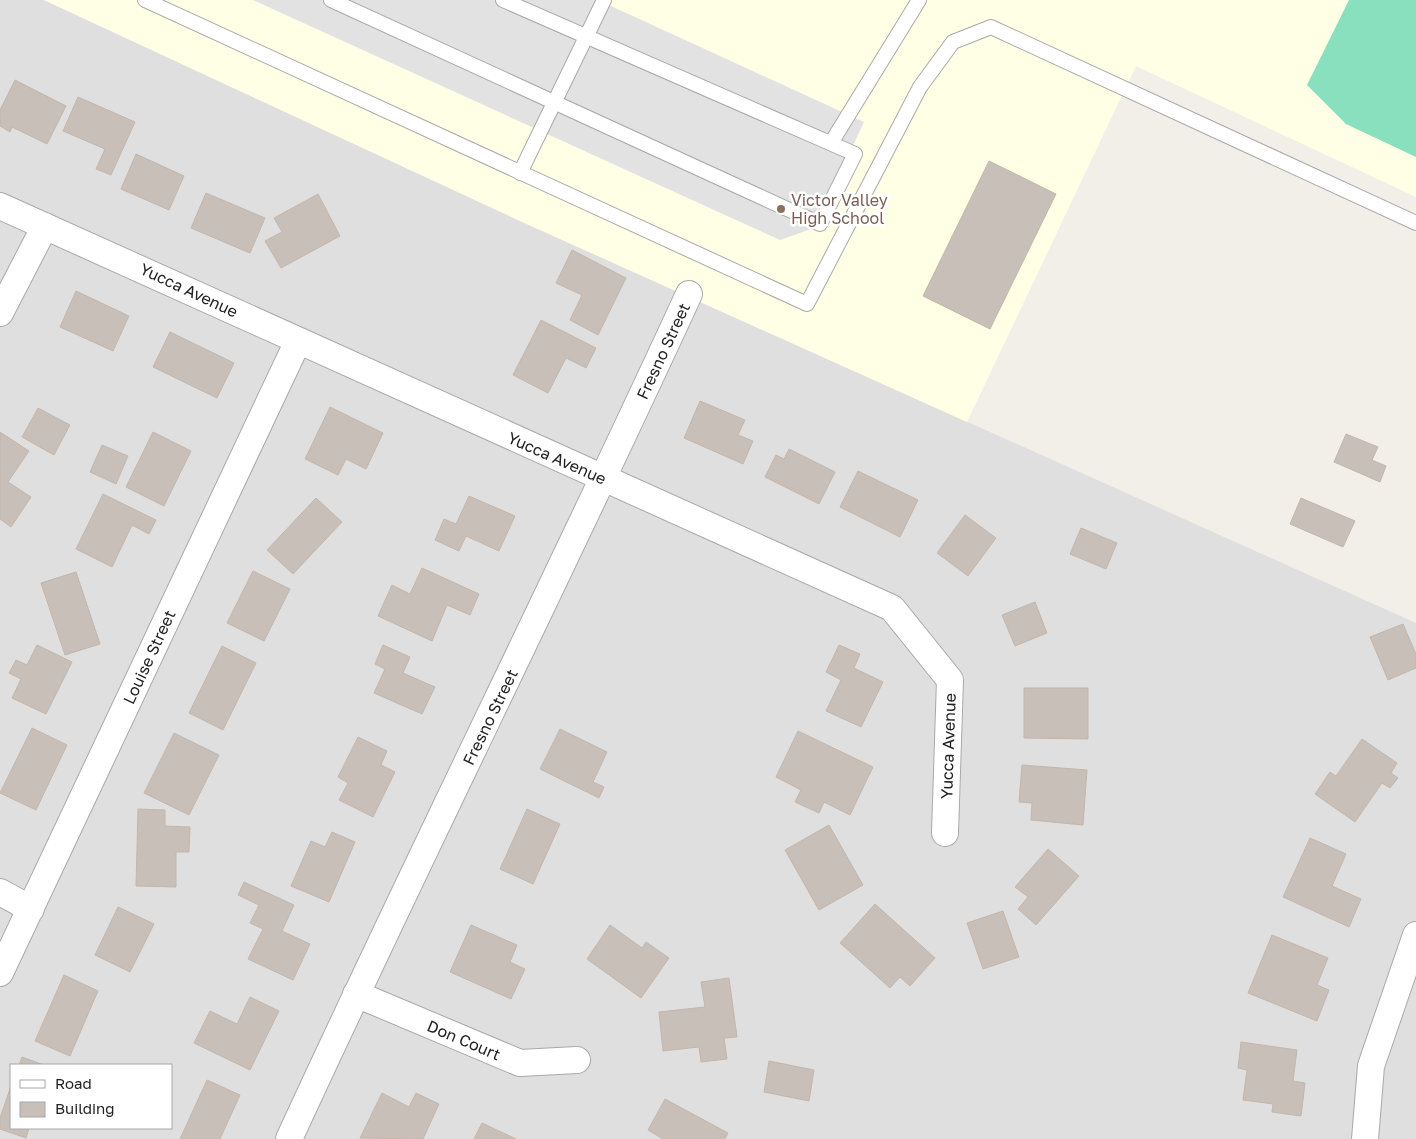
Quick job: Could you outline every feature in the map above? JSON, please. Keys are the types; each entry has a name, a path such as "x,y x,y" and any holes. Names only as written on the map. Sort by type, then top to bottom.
{"street":[{"name":"Yucca Avenue","path":"0,206 604,480 892,608 950,680 945,833"},
{"path":"0,313 45,226"},
{"name":"Fresno Street","path":"289,1139 356,994 604,480 689,294"},
{"name":"Louise Street","path":"0,974 298,341"},
{"path":"0,892 31,908"},
{"path":"1366,1139 1371,1066 1416,935"},
{"name":"Don Court","path":"356,994 520,1063 577,1060"}],"lane":[{"path":"145,0 807,304 920,87 953,42 991,27 1416,223"},
{"path":"331,0 553,104 820,224 855,154 503,0"},
{"path":"520,173 604,0"},
{"path":"831,143 919,0"}],"shaded area":[{"path":"0,0 44,0 520,221 1416,623 1416,1139 0,1139"},
{"name":"Victor Valley High School","path":"44,0 1416,0 1416,197 1136,66 967,422 520,221"},
{"path":"253,0 598,0 864,122 814,228 780,240"}],"green space":[{"path":"1349,0 1416,0 1416,157 1346,124 1307,85"}],"building":[{"path":"15,80 66,106 47,144 12,127 10,132 0,126 0,110"},
{"path":"78,97 135,122 111,175 96,169 105,149 63,131"},
{"path":"136,154 184,176 169,210 121,189"},
{"path":"989,161 1056,194 990,329 923,296"},
{"path":"206,193 265,218 250,253 191,228"},
{"path":"318,194 340,236 281,268 265,241 282,232 274,218"},
{"path":"572,250 626,278 598,335 570,320 582,295 556,283"},
{"path":"76,291 129,316 113,351 60,327"},
{"path":"541,320 596,348 586,368 566,358 548,393 513,375"},
{"path":"170,332 234,363 217,398 153,367"},
{"path":"700,401 745,420 738,435 753,441 743,464 684,438"},
{"path":"330,407 383,433 366,469 346,459 338,475 305,459"},
{"path":"38,408 70,425 54,455 22,437"},
{"path":"0,432 29,451 8,482 31,497 11,527 0,519"},
{"path":"153,432 191,451 164,506 126,487"},
{"path":"1346,434 1378,447 1372,460 1386,466 1380,482 1334,462"},
{"path":"102,445 128,456 116,484 90,472"},
{"path":"789,449 835,472 819,504 765,477 776,455 784,459"},
{"path":"858,471 918,500 900,537 840,507"},
{"path":"103,494 156,520 149,534 132,525 112,567 76,549"},
{"path":"469,496 515,516 499,551 466,536 459,551 435,540 444,519 456,524"},
{"path":"316,498 342,522 293,574 267,550"},
{"path":"1301,498 1355,521 1343,547 1290,524"},
{"path":"965,515 996,538 968,576 937,553"},
{"path":"1081,528 1117,543 1106,569 1070,554"},
{"path":"422,568 479,594 470,615 447,605 432,641 378,616 392,585 410,594"},
{"path":"253,571 290,589 264,641 227,623"},
{"path":"76,572 100,644 65,655 41,583"},
{"path":"1035,602 1047,633 1015,646 1002,615"},
{"path":"1403,624 1416,654 1416,668 1388,680 1370,637"},
{"path":"37,645 72,662 46,714 12,698 21,679 9,673 16,660 27,665"},
{"path":"383,645 410,657 403,673 435,687 422,714 374,693 385,669 375,664"},
{"path":"839,645 860,654 854,668 883,682 861,727 826,711 841,680 826,672"},
{"path":"222,646 256,663 223,730 189,713"},
{"path":"1024,688 1088,688 1088,739 1024,738"},
{"path":"32,728 67,745 36,810 0,793"},
{"path":"560,729 607,752 593,782 604,787 599,798 540,769"},
{"path":"798,731 873,767 850,815 824,802 819,813 795,802 801,790 776,777"},
{"path":"174,733 219,755 189,815 144,793"},
{"path":"358,737 387,751 381,765 395,772 373,817 339,800 348,783 338,777"},
{"path":"1362,739 1397,763 1391,773 1398,778 1390,788 1382,783 1355,822 1315,794 1330,772 1336,776"},
{"path":"1022,765 1087,770 1083,825 1031,820 1032,803 1019,802"},
{"path":"138,809 165,810 165,826 190,827 189,852 176,852 176,887 136,886"},
{"path":"527,809 560,824 533,884 500,869"},
{"path":"829,825 863,885 819,910 785,850"},
{"path":"332,832 355,842 329,902 291,886 311,841 325,847"},
{"path":"1310,838 1346,854 1332,886 1361,899 1349,927 1283,897"},
{"path":"1048,849 1079,876 1036,925 1018,909 1028,897 1015,887"},
{"path":"244,882 294,905 282,931 310,944 293,980 248,959 263,929 250,923 259,905 238,895"},
{"path":"875,904 935,958 910,986 900,977 890,988 840,943"},
{"path":"118,907 154,924 130,972 95,955"},
{"path":"1003,911 1019,957 983,969 967,923"},
{"path":"471,925 517,945 510,962 525,969 511,999 450,972"},
{"path":"610,925 642,948 646,942 669,958 641,998 587,959"},
{"path":"1272,935 1328,958 1317,985 1329,990 1317,1021 1248,993"},
{"path":"64,975 98,991 70,1056 35,1041"},
{"path":"729,978 737,1037 724,1038 727,1059 701,1062 699,1047 663,1051 659,1012 705,1007 701,982"},
{"path":"250,997 279,1011 250,1070 194,1043 210,1011 237,1024"},
{"path":"1241,1042 1297,1050 1293,1081 1305,1083 1301,1116 1272,1112 1273,1104 1243,1100 1247,1070 1238,1068"},
{"path":"22,1057 41,1064 19,1064"},
{"path":"769,1061 814,1070 809,1101 764,1092"},
{"path":"207,1080 240,1095 220,1139 180,1139"},
{"path":"10,1089 10,1129 29,1129 26,1138 0,1129 0,1118"},
{"path":"382,1093 409,1107 416,1093 439,1104 423,1139 360,1138"},
{"path":"665,1099 728,1133 725,1139 663,1139 648,1130"},
{"path":"482,1123 516,1139 474,1139"}],"place":[{"name":"Victor Valley High School","path":"781,209"}]}
